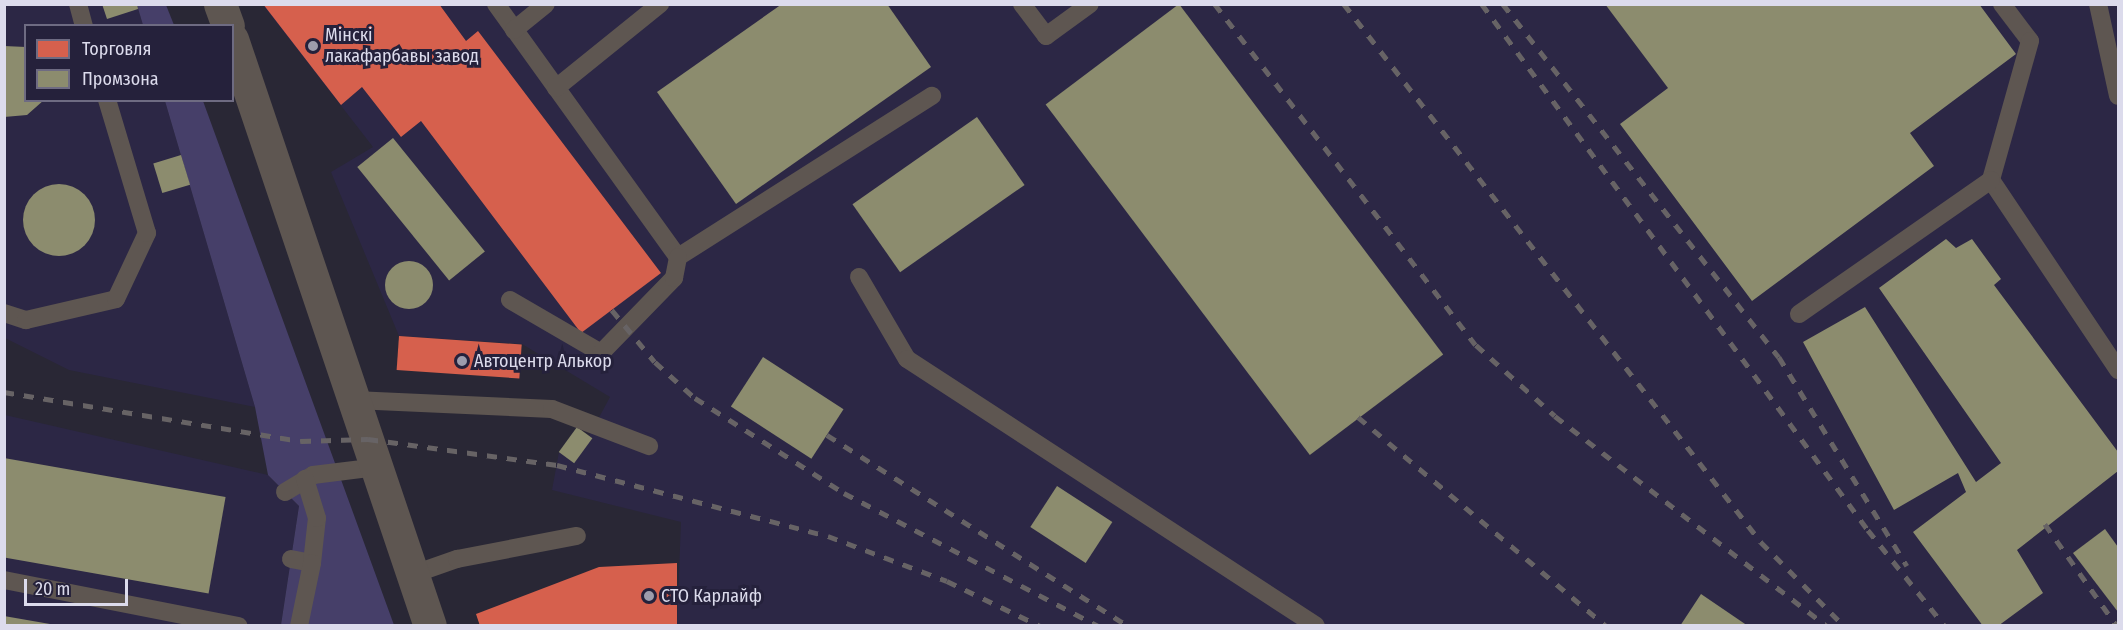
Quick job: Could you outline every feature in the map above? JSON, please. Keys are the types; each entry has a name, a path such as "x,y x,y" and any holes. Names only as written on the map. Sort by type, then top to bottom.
{"street":[{"path":"220,4 227,24"},
{"path":"234,45 430,626"}],"lane":[{"path":"78,4 83,24"},
{"path":"496,4 678,257 674,278 601,353 510,300"},
{"path":"514,30 546,4"},
{"path":"556,88 660,4"},
{"path":"1022,4 1046,36 1090,4"},
{"path":"1799,314 1991,180 2030,41 2002,4"},
{"path":"2098,4 2118,96"},
{"path":"678,257 932,96"},
{"path":"4,313 26,320 116,298 147,233 108,102"},
{"path":"1991,180 2118,370"},
{"path":"859,277 907,359 1316,626"},
{"path":"354,400 552,409 649,446"},
{"path":"285,492 305,479 377,467"},
{"path":"299,626 312,563 317,518 305,479"},
{"path":"414,574 457,560 577,536"},
{"path":"291,559 312,563"},
{"path":"4,580 239,626"}],"shaded area":[{"path":"4,5 137,5 143,24 24,24 24,102 165,102 255,407 69,370 5,338"},
{"path":"137,5 166,5 174,24 143,24"},
{"path":"263,5 2118,5 2118,625 677,625 681,522 552,490 559,452 575,462 610,397 522,344 399,336 331,172 373,147"},
{"path":"165,102 203,102 394,625 281,625 299,506 268,475 255,407"},
{"path":"5,415 268,475 299,506 281,625 5,626"}],"building: Торговля":[{"path":"263,4 439,4 466,41 478,31 661,273 581,333 421,121 401,137 362,87 341,105"},
{"path":"399,336 522,345 519,378 397,370"},
{"path":"677,563 677,626 480,626 476,614 599,567"}],"building: Промзона":[{"path":"102,4 137,4 138,9 107,19"},
{"path":"782,4 887,4 931,67 736,204 657,92"},
{"path":"1179,4 1443,355 1310,455 1046,105"},
{"path":"1605,4 1979,4 2016,54 1910,133 1934,166 1752,301 1620,124 1668,88"},
{"path":"4,46 24,47 24,102 42,102 27,115 4,117"},
{"path":"977,117 1025,185 900,272 852,204"},
{"path":"393,138 485,251 449,280 357,167"},
{"path":"181,155 190,185 162,193 153,163"},
{"path":"52,184 66,184 85,194 95,213 95,227 85,246 66,256 52,256 33,246 23,227 23,213 33,194"},
{"path":"1946,239 1956,248 1972,239 2001,279 1994,285 2118,452 2118,471 2017,550 2043,593 1998,626 1983,626 1913,532 1966,492 1958,473 1894,510 1803,342 1865,307 1976,482 2001,463 1879,288"},
{"path":"404,261 414,261 426,268 433,280 433,290 426,302 414,309 404,309 389,298 385,290 385,280 396,265"},
{"path":"763,357 844,409 811,459 731,406"},
{"path":"577,427 592,438 574,463 559,452"},
{"path":"4,458 226,497 209,594 4,558"},
{"path":"1057,486 1112,522 1086,563 1030,527"},
{"path":"2105,529 2118,547 2118,612 2073,553"},
{"path":"1701,594 1748,626 1680,626"},
{"path":"4,616 50,624 50,626 4,626"}],"railway":[{"path":"1215,4 1476,345 1555,416 1827,626"},
{"path":"1344,4 1761,542 1844,626"},
{"path":"1482,4 1868,530 1945,626"},
{"path":"1503,4 1779,357 1907,566"},
{"path":"612,310 655,362 695,398 844,493 1098,626"},
{"path":"4,392 301,441 368,439 557,465 828,536 947,581 1040,626"},
{"path":"1358,417 1606,626"},
{"path":"827,435 1128,626"},
{"path":"2045,524 2117,626"}],"place":[{"name":"Мінскі лакафарбавы завод","path":"313,46"},
{"name":"Автоцентр Алькор","path":"462,361"},
{"name":"СТО Карлайф","path":"649,596"}]}
